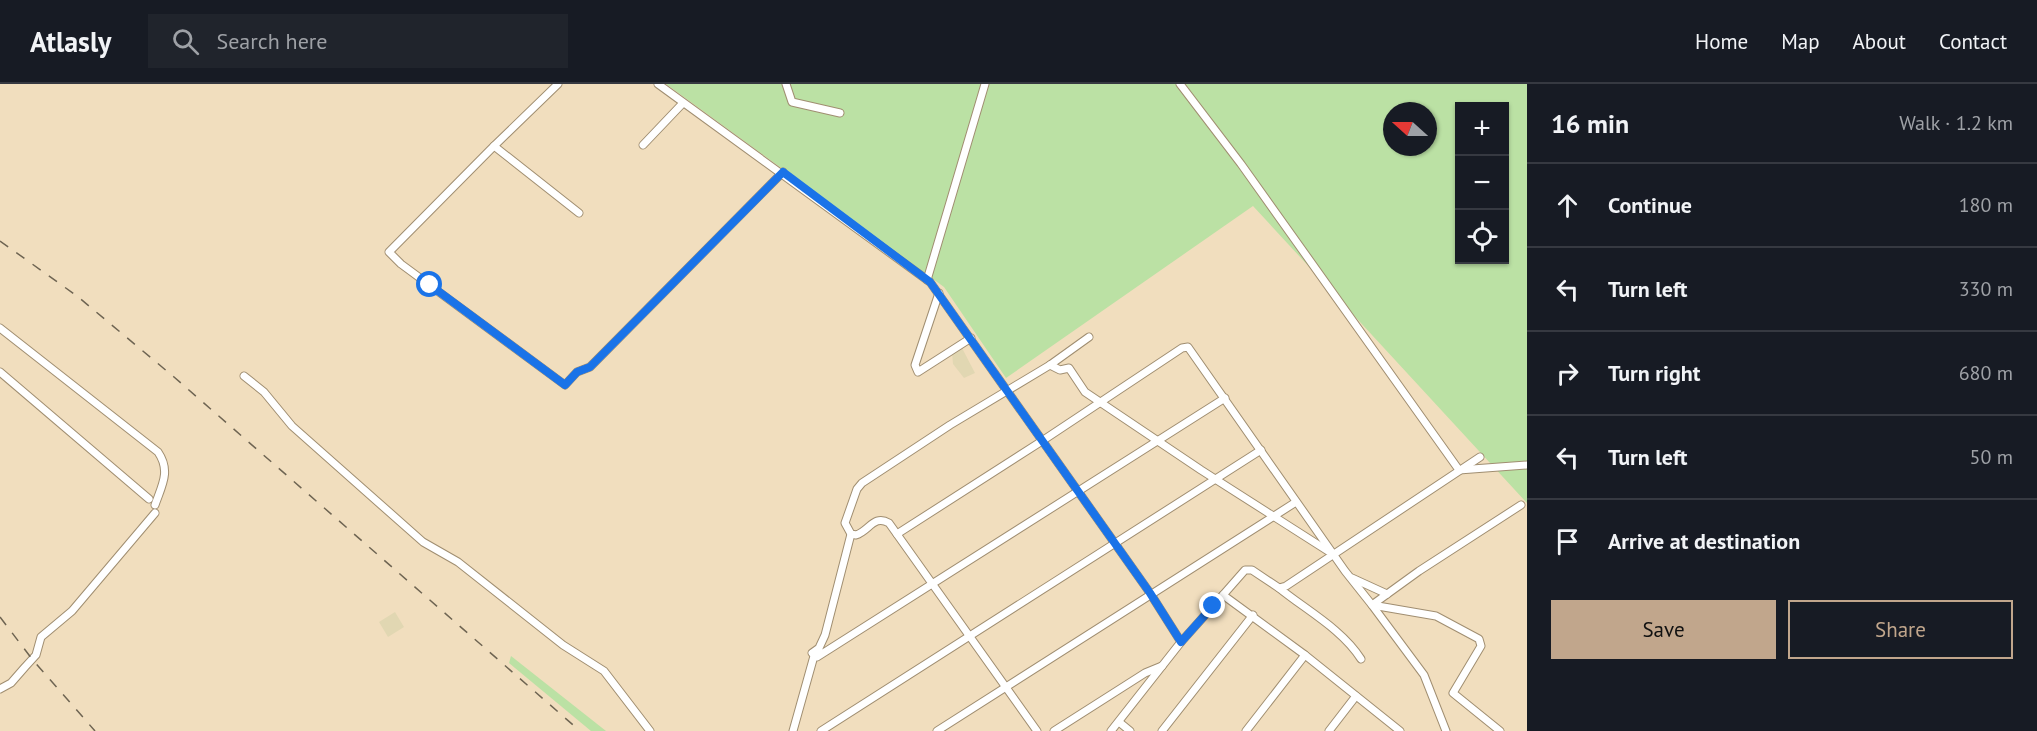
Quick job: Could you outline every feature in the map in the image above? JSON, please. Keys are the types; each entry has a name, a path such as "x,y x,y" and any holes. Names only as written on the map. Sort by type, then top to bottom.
{"street":[{"path":"558,84 389,252 401,264 565,385 577,372 590,367 783,172"},
{"path":"658,84 783,172 927,280 939,292 1150,593 1181,642"},
{"path":"786,84 792,102 840,112"},
{"path":"927,280 985,84"},
{"path":"1180,84 1248,173 1460,470"},
{"path":"643,145 683,103"},
{"path":"494,146 579,213"},
{"path":"939,292 915,365 918,372 971,338"},
{"path":"0,328 158,452 164,460 166,472 152,502 0,372"},
{"path":"851,534 846,528 846,515 862,483 1006,390 1050,365 1089,337"},
{"path":"897,534 1188,347 1332,553 1424,675 1446,731"},
{"path":"1050,365 1060,370 1069,368 1085,392 1215,479 1332,553"},
{"path":"244,376 264,392 292,426 423,542 458,562 563,645 604,671 650,731"},
{"path":"814,656 820,656 934,585 1225,398"},
{"path":"821,731 1261,450"},
{"path":"1279,588 1286,586 1332,553 1480,457"},
{"path":"1460,470 1527,465"},
{"path":"938,731 1150,593 1296,502"},
{"path":"1372,605 1521,505"},
{"path":"0,689 11,683 26,667 36,655 41,637 72,611 155,513"},
{"path":"851,534 861,533 873,522 881,520 889,523 1037,731"},
{"path":"794,731 814,656 812,653 819,648 825,635 851,534"},
{"path":"1112,731 1181,642 1245,570 1252,570 1279,588 1353,647 1361,659"},
{"path":"1350,577 1387,594"},
{"path":"1223,595 1253,615 1400,731"},
{"path":"1372,605 1436,616 1479,639 1480,646 1454,693 1500,731"},
{"path":"1162,731 1253,615"},
{"path":"1246,731 1305,655"},
{"path":"1054,731 1145,673 1165,664"},
{"path":"1329,731 1356,696"},
{"path":"1119,722 1130,731"}],"green space":[{"path":"666,84 1527,84 1527,503 1253,206 1006,378 944,287"},
{"path":"511,656 606,731 591,731 509,663"}],"sand":[{"path":"962,348 975,373 964,378 953,364 952,353"},
{"path":"395,612 404,627 388,637 379,622"}],"railway":[{"path":"0,241 77,296 174,377 580,731"},
{"path":"0,617 32,659 95,731"}],"route":[{"path":"430,285 467,310 565,385 577,372 590,367 783,172 937,289 1150,593 1180,637 1181,642 1213,606"}]}
